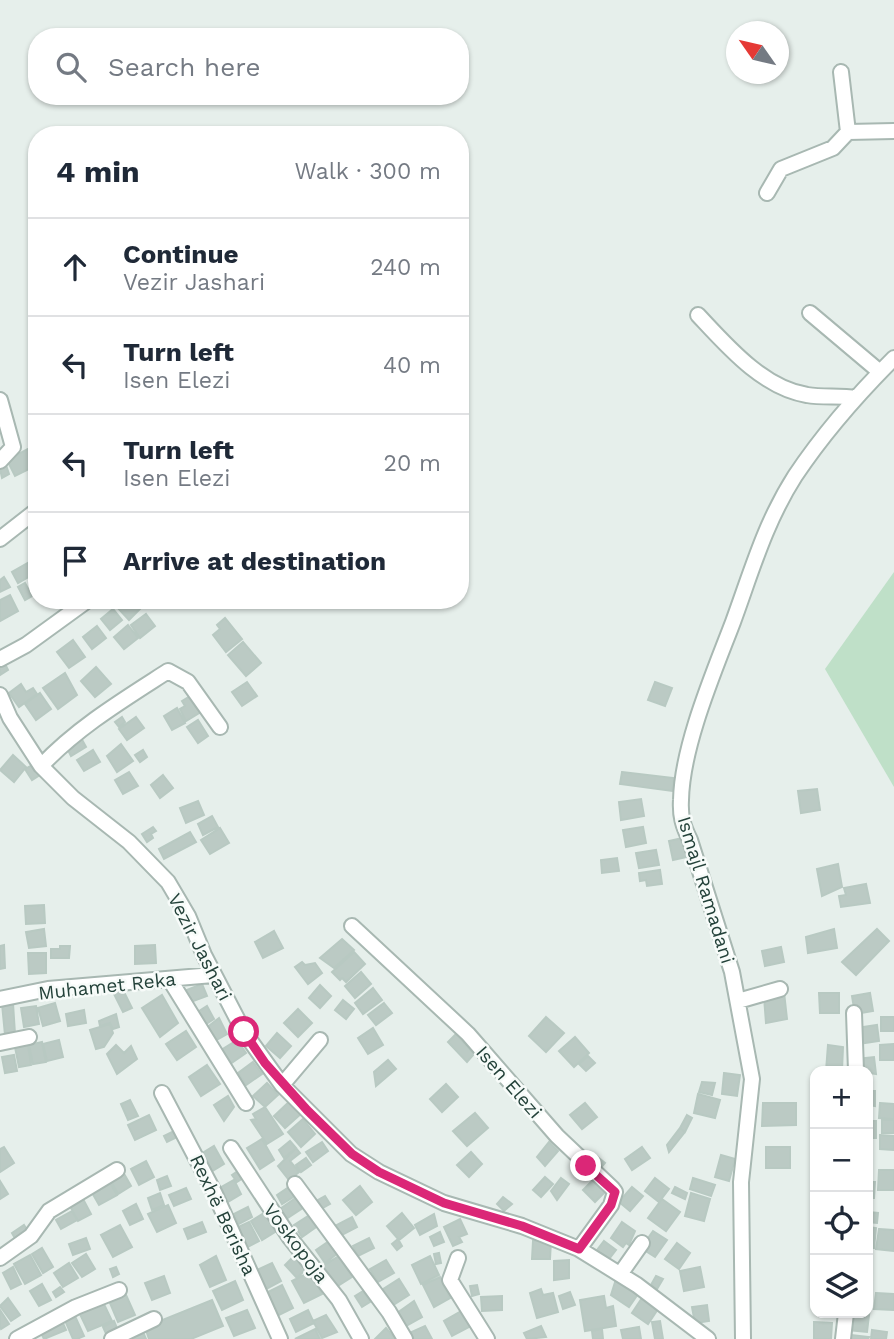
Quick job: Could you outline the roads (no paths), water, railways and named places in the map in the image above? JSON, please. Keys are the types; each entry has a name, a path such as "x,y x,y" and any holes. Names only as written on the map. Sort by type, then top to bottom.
{"street":[{"path":"841,72 848,132"},
{"path":"768,193 782,169 833,148 848,132 894,131"},
{"path":"810,313 880,372"},
{"path":"698,315 748,364 792,391 808,396 856,398"},
{"name":"Ismajl Ramadani","path":"743,1339 741,1182 752,1079 738,1001 690,840 681,822 684,774 714,668 764,530 795,476 856,398 894,358"},
{"path":"0,400 13,447 0,461"},
{"path":"0,540 28,517"},
{"path":"0,659 49,630 76,609"},
{"path":"41,766 65,741 98,716 168,671 188,682 220,727"},
{"name":"Vezir Jashari","path":"0,695 10,718 41,766 74,798 129,842 168,882 188,916 214,975 244,1032 282,1084 352,1154 379,1172 444,1203 522,1226 579,1249 621,1273 708,1339"},
{"name":"Isen Elezi","path":"352,926 468,1034 556,1136 615,1192 611,1205 579,1249"},
{"name":"Muhamet Reka","path":"0,999 48,989 214,975"},
{"path":"170,980 246,1103"},
{"path":"738,1001 780,989"},
{"path":"854,1013 856,1066"},
{"path":"0,1043 29,1037"},
{"path":"282,1084 320,1040"},
{"name":"Rexhë Berisha","path":"162,1093 215,1194 280,1339"},
{"name":"Voskopoja","path":"231,1148 290,1238 339,1300 361,1339"},
{"path":"0,1258 31,1236 49,1212 117,1170"},
{"path":"295,1184 390,1312 405,1339"},
{"path":"621,1273 642,1243"},
{"path":"458,1258 450,1280 487,1339"},
{"path":"17,1339 76,1307 119,1290"},
{"path":"843,1339 845,1318"},
{"path":"112,1339 154,1319"}]}
